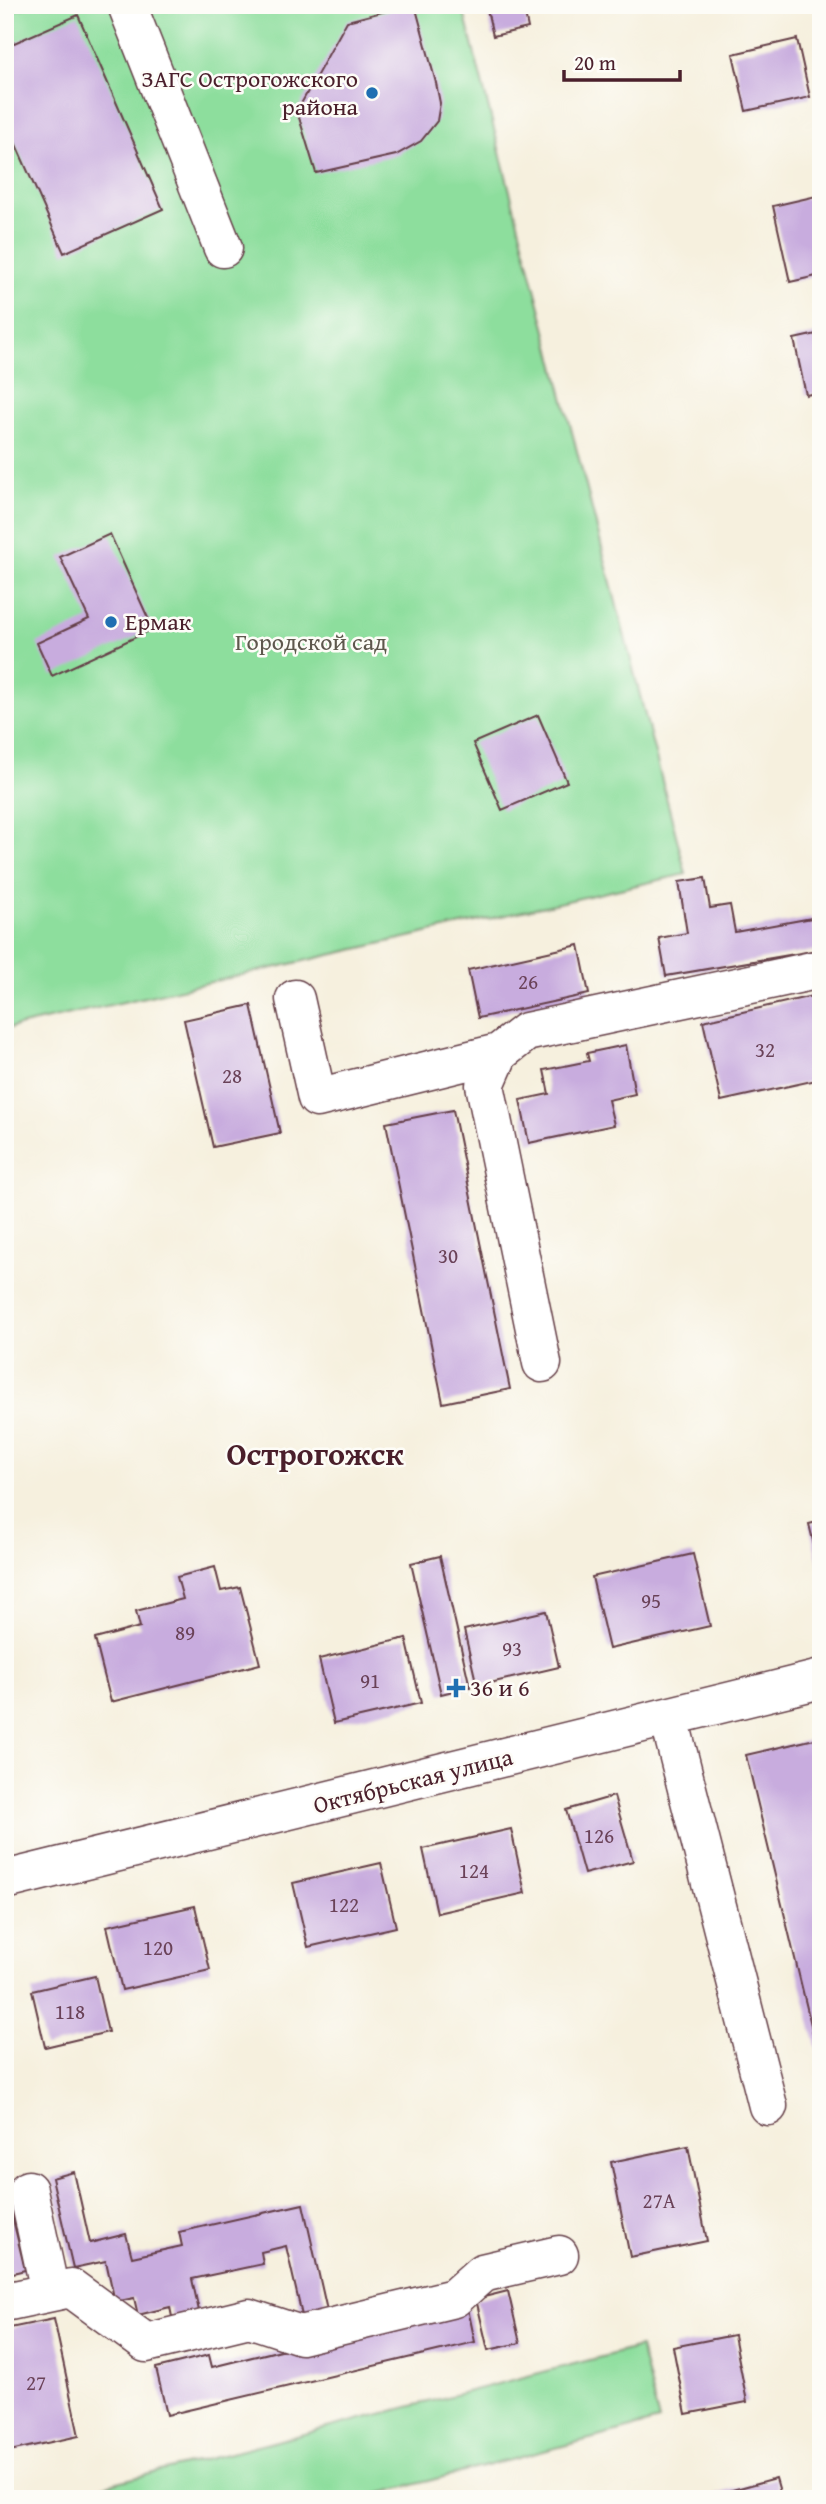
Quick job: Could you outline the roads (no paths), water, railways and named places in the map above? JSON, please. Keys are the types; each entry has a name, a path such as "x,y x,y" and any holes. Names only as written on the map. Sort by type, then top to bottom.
{"street":[{"path":"127,5 223,248"},
{"path":"295,999 317,1098 499,1054 526,1032 821,970"},
{"path":"499,1054 485,1085 542,1363"},
{"name":"Октябрьская улица","path":"5,1880 821,1679"},
{"path":"669,1718 768,2106"},
{"path":"28,2190 50,2292"},
{"path":"5,2302 71,2288 146,2343 249,2318 301,2335 454,2298 482,2273 559,2255"}],"place":[{"name":"ЗАГС Острогожского района","path":"372,93"},
{"name":"Ермак","path":"111,622"},
{"name":"36 и 6","path":"456,1688"}],"district":[{"name":"Острогожск","path":"315,1454"}],"park label":[{"name":"Городской сад","path":"311,642"}]}
